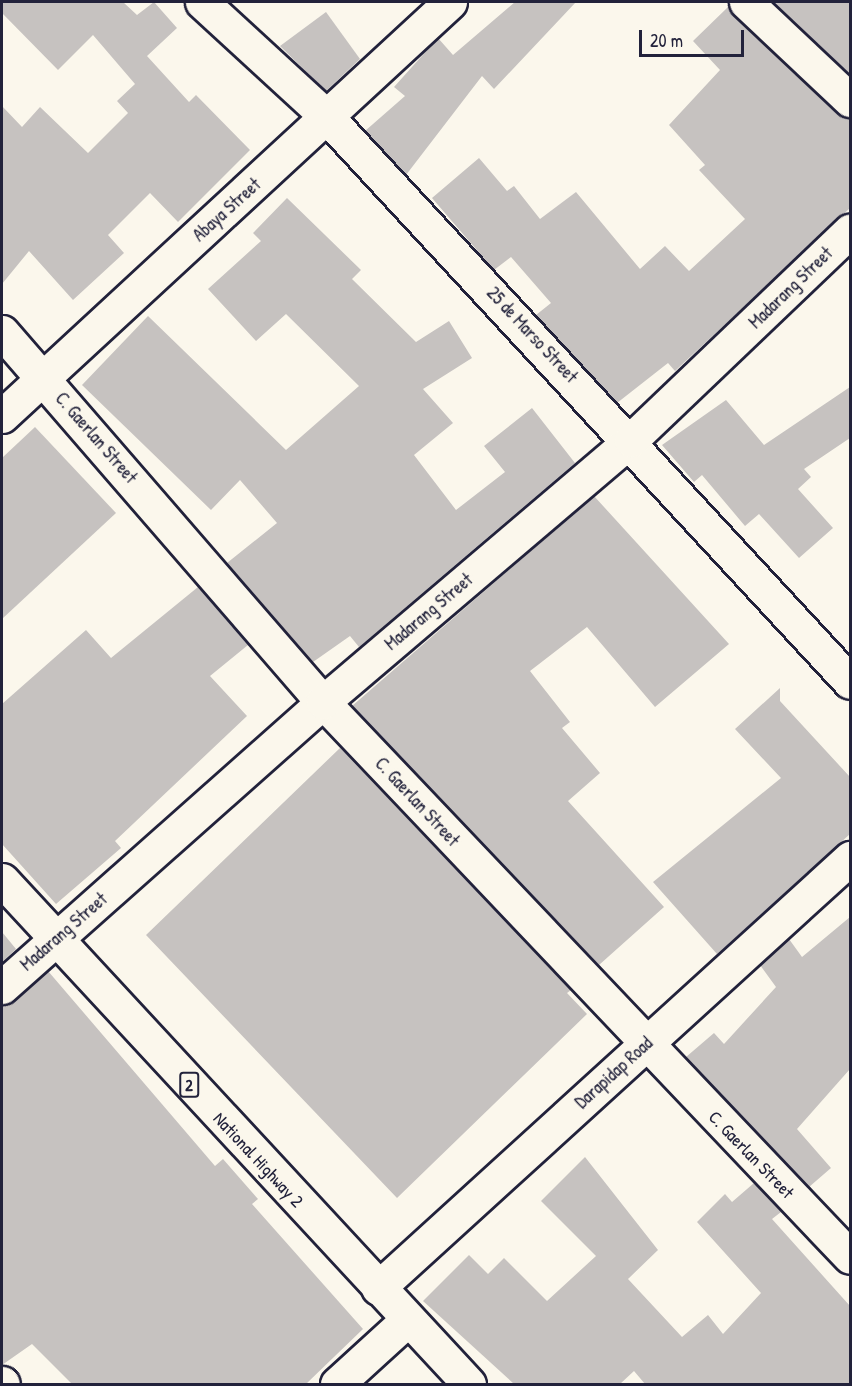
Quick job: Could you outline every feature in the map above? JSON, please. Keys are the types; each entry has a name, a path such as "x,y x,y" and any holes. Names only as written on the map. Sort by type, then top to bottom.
{"street":[{"name":"25 de Marso Street","path":"202,2 328,118 631,440 850,682"},
{"name":"Abaya Street","path":"2,416 328,118 450,2"},
{"path":"746,2 850,100"},
{"name":"Madarang Street","path":"2,987 323,702 631,440 850,231"},
{"name":"C. Gaerlan Street","path":"2,332 44,377 323,702 644,1045 850,1257"},
{"name":"Darapidap Road","path":"378,1288 850,858"},
{"name":"National Highway 2","path":"2,880 55,941 469,1384"},
{"path":"337,1384 407,1320"}],"building":[{"path":"2,2 123,2 137,15 154,2 177,28 147,56 189,102 196,95 250,150 178,222 150,193 108,235 124,253 73,300 29,251 2,284 2,106 22,127 40,107 88,153 128,113 117,101 135,84 93,35 58,70 2,13"},
{"path":"515,2 576,2 494,89 482,76 406,175 365,131 405,96 394,87 438,38 453,55"},
{"path":"773,2 850,2 850,75"},
{"path":"728,7 837,114 850,118 850,208 675,371 668,363 617,403 536,315 551,303 511,257 494,270 432,198 479,158 507,191 514,186 540,219 576,192 640,269 665,246 689,271 745,219 699,170 705,165 669,125 720,70 693,41"},
{"path":"326,12 360,59 326,91 280,46"},
{"path":"287,198 361,270 352,279 416,342 449,321 472,358 423,389 453,423 414,455 456,510 505,472 484,446 532,408 575,463 359,647 350,636 313,662 227,563 277,523 240,480 211,510 82,385 148,316 286,450 359,386 286,314 256,341 208,289 261,241 253,233"},
{"path":"850,387 850,438 804,469 811,477 798,489 833,528 799,558 759,514 745,526 702,475 694,482 662,445 726,400 764,445"},
{"path":"35,427 116,513 2,619 2,458"},
{"path":"594,496 729,644 655,707 587,627 530,671 570,722 562,728 600,773 568,801 664,907 599,965 352,706"},
{"path":"198,587 248,645 210,676 247,716 115,841 121,848 56,904 2,844 2,704 86,630 111,658"},
{"path":"780,688 780,701 850,777 850,834 717,954 653,882 781,778 735,729"},
{"path":"340,748 571,990 567,993 587,1014 397,1198 146,935"},
{"path":"850,917 850,1069 797,1129 831,1168 809,1187 686,1057 714,1033 724,1044 776,987 760,965 789,939 802,957"},
{"path":"2,932 16,949 2,962"},
{"path":"48,971 215,1166 223,1159 258,1199 252,1204 363,1329 306,1384 72,1384 32,1344 2,1365 2,1005 14,1001"},
{"path":"585,1157 658,1250 628,1279 682,1337 708,1315 723,1334 761,1293 697,1222 725,1194 732,1202 754,1183 781,1212 772,1219 850,1306 850,1384 645,1384 634,1371 620,1384 514,1384 423,1301 469,1255 488,1274 504,1258 547,1301 596,1256 541,1201"}]}
